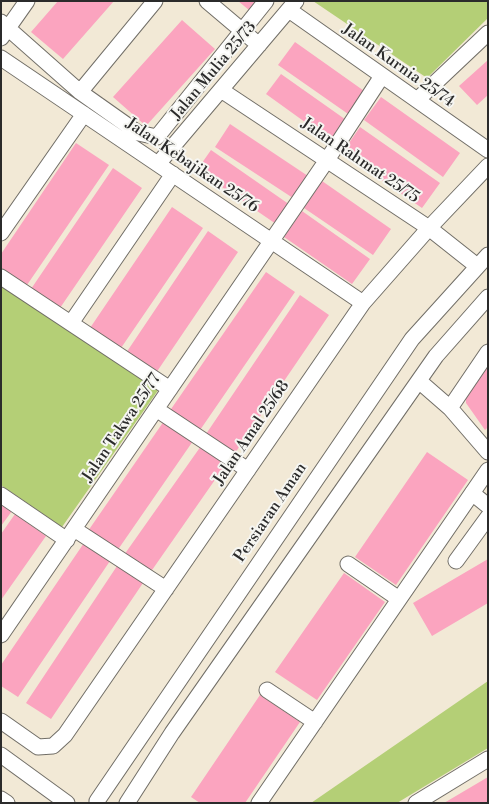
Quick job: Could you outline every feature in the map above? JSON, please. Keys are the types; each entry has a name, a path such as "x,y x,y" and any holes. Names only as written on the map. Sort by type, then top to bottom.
{"street":[{"path":"27,1 4,29 80,92 138,133 157,137 266,1"},
{"path":"80,92 155,1"},
{"path":"207,1 259,45"},
{"name":"Jalan Mulia 25/73","path":"158,164 292,6"},
{"name":"Jalan Kurnia 25/74","path":"292,6 382,76 488,150"},
{"path":"417,100 488,33"},
{"name":"Jalan Kebajikan 25/76","path":"1,58 363,304"},
{"name":"Jalan Takwa 25/77","path":"1,635 327,160 382,76"},
{"name":"Jalan Rahmat 25/75","path":"221,90 429,228 477,266"},
{"path":"1,233 84,114"},
{"name":"Jalan Amal 25/68","path":"1,721 38,747 53,746 65,735 363,304 429,228 488,166"},
{"path":"71,323 173,174"},
{"name":"Persiaran Aman","path":"98,802 149,722 412,339 488,255"},
{"path":"1,277 170,389"},
{"path":"131,799 172,733 436,356 488,297"},
{"path":"450,408 488,352"},
{"path":"419,381 450,408 487,448"},
{"path":"156,409 248,470"},
{"path":"259,803 488,470"},
{"path":"472,493 488,506"},
{"path":"1,495 166,589"},
{"path":"456,560 488,517"},
{"path":"348,564 399,599"},
{"path":"267,690 315,722"},
{"path":"149,722 146,734 151,741 156,741 172,733"},
{"path":"1,755 58,800"},
{"path":"421,801 488,759"},
{"path":"1,799 7,803"}],"green space":[{"path":"313,1 488,1 488,18 427,78"},
{"path":"1,284 159,389 62,527 1,485"},
{"path":"488,681 488,748 397,803 311,803"}],"building":[{"path":"58,1 114,1 63,59 31,32"},
{"path":"238,1 255,1 249,10"},
{"path":"182,20 215,49 146,126 113,97"},
{"path":"295,42 367,93 351,116 278,65"},
{"path":"488,60 488,95 477,105 459,86"},
{"path":"281,74 349,122 334,143 266,94"},
{"path":"381,97 460,153 443,177 364,120"},
{"path":"230,124 311,178 296,200 215,147"},
{"path":"360,127 440,183 422,208 342,153"},
{"path":"76,143 109,165 27,285 1,268 1,254"},
{"path":"211,150 293,207 279,226 197,170"},
{"path":"113,168 142,188 60,308 31,289"},
{"path":"322,181 391,229 373,255 304,208"},
{"path":"172,207 203,228 121,348 90,328"},
{"path":"302,211 370,259 352,284 284,237"},
{"path":"208,231 238,252 156,373 126,353"},
{"path":"266,272 295,292 198,433 169,412"},
{"path":"300,295 329,315 233,456 204,437"},
{"path":"488,367 488,427 485,430 466,403 466,390"},
{"path":"164,421 193,441 117,551 88,531"},
{"path":"201,446 226,464 150,573 124,555"},
{"path":"427,452 468,480 396,585 355,557"},
{"path":"1,504 12,511 1,526"},
{"path":"15,514 46,536 1,600 1,534"},
{"path":"86,540 112,558 18,697 1,686 1,665"},
{"path":"488,559 488,603 432,636 413,603"},
{"path":"119,563 145,580 51,719 26,703"},
{"path":"344,573 385,602 317,700 275,672"},
{"path":"260,695 300,722 245,803 200,803 191,797"},
{"path":"488,777 488,803 444,803"}]}
